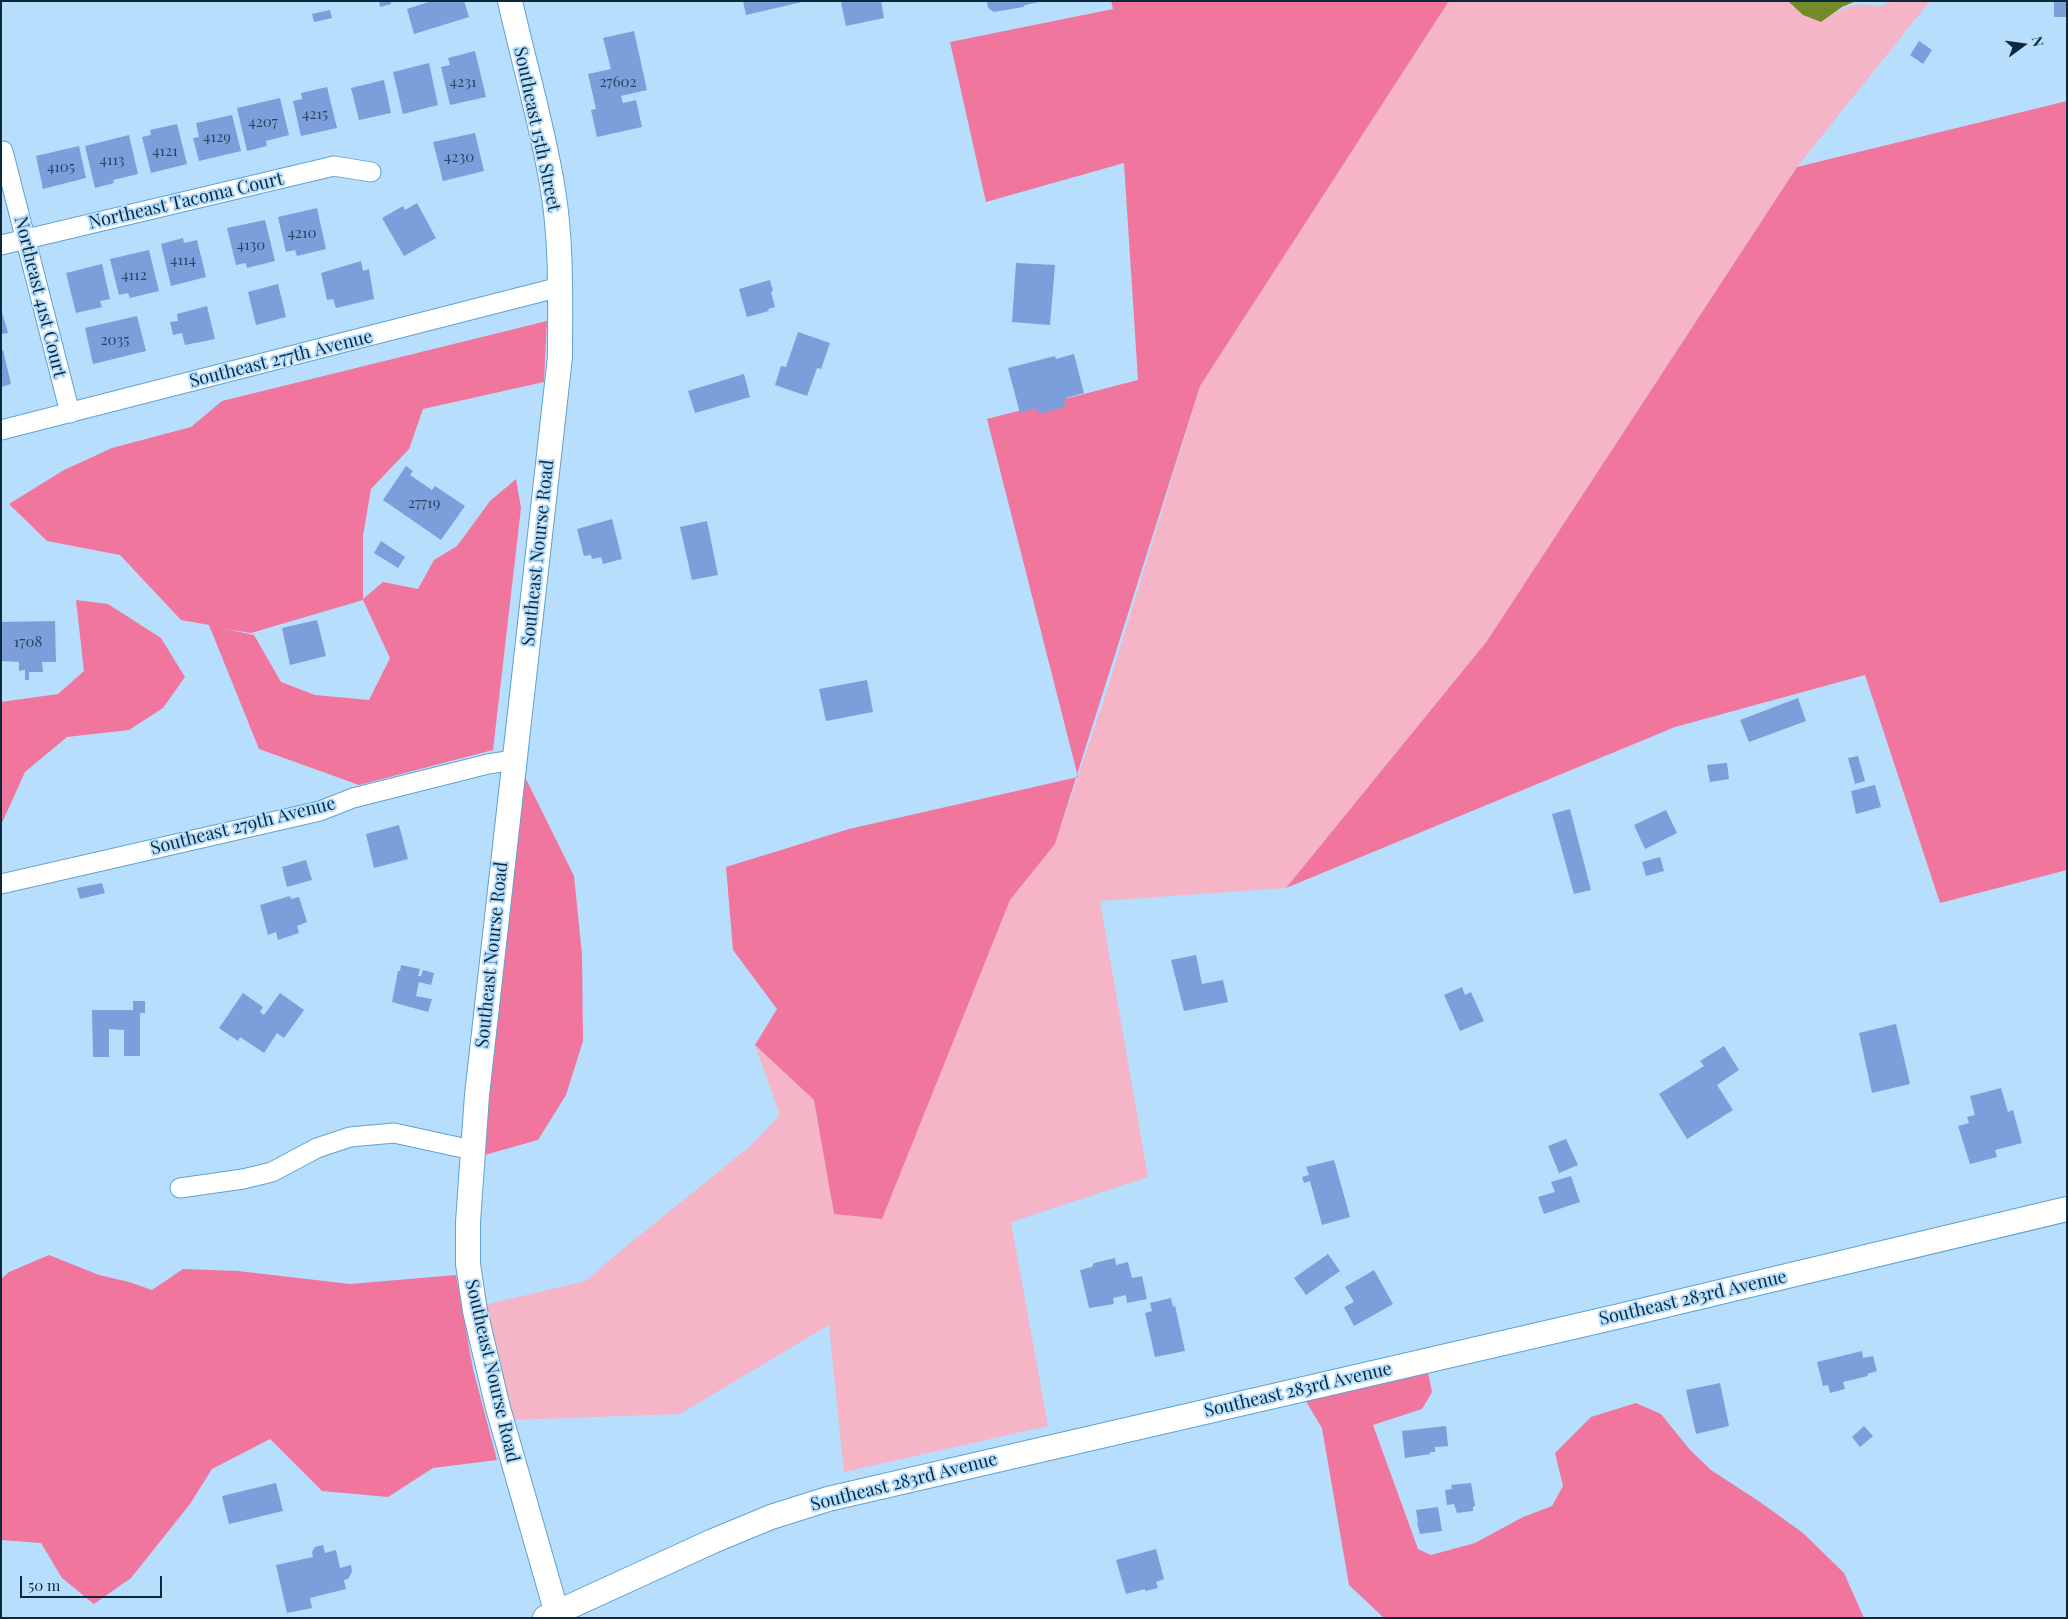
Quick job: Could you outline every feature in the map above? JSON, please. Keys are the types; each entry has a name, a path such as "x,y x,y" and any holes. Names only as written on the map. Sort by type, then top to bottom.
{"street":[{"name":"Southeast 15th Street","path":"510,1 553,190 560,287"},
{"name":"Northeast 41st Court","path":"3,151 70,413"},
{"name":"Northeast Tacoma Court","path":"1,245 334,166 370,172"},
{"name":"Southeast 277th Avenue","path":"1,430 560,287"},
{"name":"Southeast Nourse Road","path":"551,1616 475,1312 468,1264 468,1222 472,1150 559,366 560,287"},
{"name":"Southeast 279th Avenue","path":"1,884 320,811 353,798 488,764 514,760"},
{"path":"180,1188 243,1179 272,1172 317,1148 350,1137 394,1133 472,1150"},
{"name":"Southeast 283rd Avenue","path":"551,1616 713,1541 771,1517 828,1499 1620,1316 2067,1209"}],"shaded area":[{"path":"1111,1 1449,1 1200,386 1077,774 987,419 1138,380 1124,163 986,202 950,42 1113,9"},
{"path":"1449,1 1788,1 1803,15 1821,22 1842,9 1856,5 1863,4 1880,7 1891,1 1930,1 1797,167 1487,641 1286,888 1100,901 1148,1177 1011,1222 1048,1426 844,1472 829,1325 680,1414 509,1420 484,1305 586,1281 749,1147 780,1115 755,1045 814,1100 834,1214 882,1219 1010,900 1055,844 1105,697 1200,386"},
{"path":"1788,1 1856,1 1842,7 1821,22 1803,15"},
{"path":"2067,101 2067,870 1940,903 1865,675 1675,727 1286,888 1487,641 1797,167"},
{"path":"547,321 544,382 423,409 409,449 371,489 363,536 363,599 383,582 418,589 434,560 457,546 490,501 516,479 521,508 493,750 359,785 259,749 209,625 181,620 120,555 47,541 9,504 64,470 112,448 191,427 222,401","holes":["363,600 390,658 369,700 315,695 281,682 254,635 225,629 251,633"]},
{"path":"76,600 108,604 161,638 185,677 163,708 129,730 67,737 25,772 1,825 1,702 58,694 84,671"},
{"path":"523,773 574,876 582,955 583,1041 566,1095 538,1140 481,1156"},
{"path":"1076,777 1055,844 1010,900 882,1219 834,1214 814,1100 755,1045 777,1009 733,950 726,867 849,829"},
{"path":"49,1255 99,1275 152,1290 183,1269 238,1271 350,1284 456,1275 473,1369 497,1460 433,1468 388,1497 322,1491 270,1439 212,1469 190,1504 131,1578 94,1604 62,1578 41,1543 1,1540 1,1279 9,1272"},
{"path":"1427,1368 1432,1392 1422,1409 1373,1425 1418,1549 1431,1555 1475,1543 1523,1517 1552,1506 1563,1486 1555,1453 1591,1417 1636,1403 1661,1414 1690,1450 1711,1470 1803,1533 1844,1573 1864,1618 1384,1618 1349,1585 1322,1428 1304,1398"}],"building":[{"path":"379,1 391,1 391,4 380,7"},
{"path":"432,1 464,1 469,17 414,34 407,9"},
{"path":"743,1 802,1 802,2 746,15"},
{"path":"843,1 881,1 884,18 846,26 841,3"},
{"path":"987,1 1039,2 994,12 988,8"},
{"path":"2054,1 2067,1 2067,17 2054,17"},
{"path":"330,10 332,18 314,22 312,14"},
{"path":"634,31 647,90 621,96 623,103 636,100 642,127 597,137 591,110 596,109 588,74 611,69 603,38"},
{"path":"1919,41 1932,50 1923,64 1910,55"},
{"path":"475,51 486,97 450,105 441,67 450,65 448,58"},
{"path":"429,63 438,105 403,114 393,72"},
{"path":"384,80 391,113 359,120 351,88"},
{"path":"327,87 337,128 301,136 293,101 302,99 301,93"},
{"path":"280,98 289,135 266,141 267,146 247,151 237,108"},
{"path":"232,115 241,151 199,161 193,138 199,137 196,123"},
{"path":"177,124 187,164 151,173 142,137 151,135 150,130"},
{"path":"475,133 484,171 443,181 433,142"},
{"path":"129,135 138,174 113,180 114,183 95,188 85,146"},
{"path":"79,146 86,178 43,189 36,156"},
{"path":"417,203 436,238 404,256 382,218 403,206 405,210"},
{"path":"317,208 326,249 297,256 295,250 286,252 278,217"},
{"path":"265,220 275,261 247,268 246,263 236,265 227,228"},
{"path":"183,238 184,243 197,240 206,277 171,286 161,244"},
{"path":"149,250 159,291 130,298 128,293 119,295 110,259"},
{"path":"361,261 363,271 369,269 374,299 336,308 333,299 327,300 321,273"},
{"path":"1016,263 1055,265 1050,325 1012,322"},
{"path":"102,264 110,299 100,301 102,307 76,313 66,273"},
{"path":"770,280 775,307 768,309 769,311 747,317 739,289"},
{"path":"278,284 286,317 256,325 248,292"},
{"path":"207,306 215,339 185,345 182,333 173,335 170,322 178,321 177,314"},
{"path":"1,309 8,333 1,334"},
{"path":"137,316 146,351 93,364 85,328"},
{"path":"798,332 830,343 821,369 817,368 807,396 775,385 781,366 786,367"},
{"path":"1,350 3,350 11,384 1,387"},
{"path":"1074,354 1084,393 1066,398 1064,401 1065,407 1038,414 1037,408 1020,413 1008,368 1055,356 1056,359"},
{"path":"744,374 750,397 695,413 688,391"},
{"path":"406,466 413,471 410,475 432,490 435,486 465,506 441,540 383,500"},
{"path":"612,519 622,559 603,564 601,557 592,559 591,555 584,556 577,529"},
{"path":"707,521 718,575 692,580 680,527"},
{"path":"381,541 405,557 398,568 374,553"},
{"path":"317,620 326,656 290,665 282,628"},
{"path":"55,621 56,662 42,662 43,672 29,672 29,680 25,680 25,670 19,671 19,662 1,661 1,622"},
{"path":"867,680 873,712 826,721 819,689"},
{"path":"1798,698 1806,721 1749,742 1740,720"},
{"path":"1858,756 1865,781 1855,784 1848,758"},
{"path":"1727,763 1729,779 1710,782 1707,765"},
{"path":"1875,785 1881,807 1856,814 1851,791"},
{"path":"1570,809 1591,890 1574,894 1552,814"},
{"path":"1666,810 1677,833 1645,849 1634,825"},
{"path":"399,825 408,859 374,868 366,834"},
{"path":"1660,857 1664,871 1646,876 1642,862"},
{"path":"306,860 312,880 287,887 282,867"},
{"path":"102,883 105,893 80,899 77,888"},
{"path":"290,896 291,899 299,897 307,922 297,926 299,933 278,940 276,932 268,935 260,905"},
{"path":"1196,955 1202,984 1223,980 1228,1002 1184,1011 1171,960"},
{"path":"401,965 420,969 418,976 421,976 423,970 434,973 431,985 419,982 416,996 432,999 428,1012 392,1002"},
{"path":"1462,987 1465,995 1471,992 1484,1021 1460,1031 1444,995"},
{"path":"243,993 263,1007 260,1012 264,1015 280,993 304,1010 284,1038 277,1033 264,1053 240,1037 238,1041 219,1028"},
{"path":"133,1001 145,1001 145,1013 140,1013 140,1056 124,1056 124,1030 109,1029 109,1057 93,1057 92,1010 133,1010"},
{"path":"1896,1024 1910,1084 1872,1093 1859,1033"},
{"path":"1724,1046 1739,1070 1717,1085 1733,1110 1687,1139 1659,1094 1704,1066 1700,1061"},
{"path":"2001,1088 2008,1112 2013,1110 2022,1143 1995,1150 1997,1157 1970,1164 1958,1126 1969,1123 1967,1117 1975,1115 1970,1096"},
{"path":"1566,1139 1578,1165 1559,1173 1548,1146"},
{"path":"1334,1160 1350,1217 1322,1225 1310,1181 1304,1183 1302,1177 1309,1175 1306,1167"},
{"path":"1571,1176 1580,1202 1544,1214 1538,1197 1555,1192 1551,1182"},
{"path":"1328,1254 1340,1271 1306,1295 1294,1278"},
{"path":"1115,1258 1116,1265 1128,1262 1132,1278 1142,1276 1147,1299 1127,1303 1126,1295 1113,1298 1114,1304 1089,1308 1080,1270 1092,1267 1094,1263"},
{"path":"1374,1270 1393,1304 1354,1326 1344,1307 1354,1302 1345,1287"},
{"path":"1171,1298 1173,1307 1175,1306 1185,1351 1155,1357 1145,1313 1152,1311 1150,1303"},
{"path":"1862,1351 1863,1358 1873,1356 1877,1371 1867,1374 1868,1376 1843,1382 1845,1389 1830,1393 1828,1385 1823,1386 1817,1362"},
{"path":"1720,1383 1729,1426 1696,1434 1686,1390"},
{"path":"1446,1426 1448,1446 1435,1447 1435,1452 1430,1452 1430,1454 1405,1458 1402,1431"},
{"path":"1864,1426 1873,1436 1860,1447 1852,1437"},
{"path":"276,1483 283,1511 229,1524 222,1496"},
{"path":"1471,1483 1475,1506 1473,1511 1457,1513 1454,1504 1447,1505 1445,1490 1452,1489 1451,1485"},
{"path":"1438,1507 1442,1531 1420,1534 1416,1510"},
{"path":"323,1545 325,1553 336,1550 340,1568 351,1565 352,1572 348,1579 344,1580 346,1589 310,1598 312,1608 287,1613 276,1565 313,1557 312,1552 315,1547"},
{"path":"1156,1549 1164,1579 1156,1582 1158,1588 1126,1594 1116,1560"}]}
